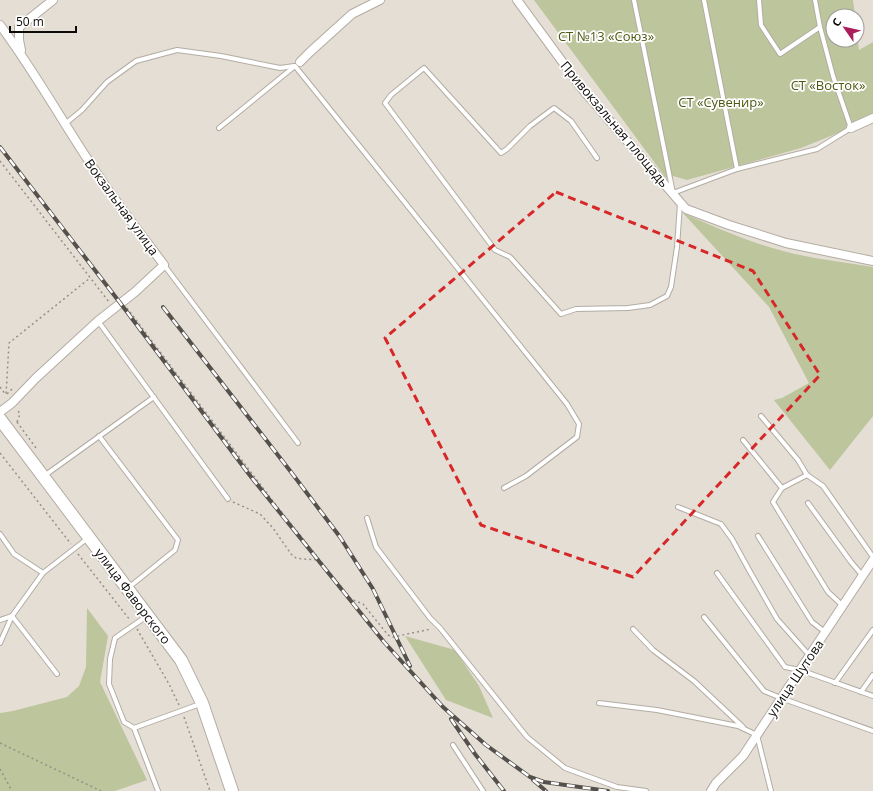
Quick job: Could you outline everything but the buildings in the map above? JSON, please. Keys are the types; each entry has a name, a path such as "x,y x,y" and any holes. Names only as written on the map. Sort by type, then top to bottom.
{"street":[{"path":"22,55 19,40 19,27 53,0"},
{"path":"297,64 352,14 380,0"},
{"name":"Привокзальная площадь","path":"517,0 583,90 686,209 729,225 786,243 873,261"},
{"name":"Вокзальная улица","path":"0,25 22,55 64,125 97,174 164,265 123,302 98,320 36,378 12,403 0,412"},
{"path":"851,128 873,118"},
{"name":"улица Фаворского","path":"0,419 181,660 202,703 232,791"},
{"name":"улица Шутова","path":"711,791 716,783 743,756 873,559"}],"lane":[{"path":"634,0 673,193 737,170 817,149 851,128 833,76 820,27 815,0"},
{"path":"704,0 737,170"},
{"path":"759,0 762,25 780,54 820,27"},
{"path":"64,125 82,110 106,82 136,61 177,50 221,56 280,68 297,64"},
{"path":"219,128 297,64"},
{"path":"297,64 562,398 579,424 577,437 526,476 504,488"},
{"path":"597,158 571,121 554,108 530,126 501,153 424,68 391,95 385,103 495,250 510,257 561,314 576,309 628,308 650,305 666,296 671,287 677,247 680,202"},
{"path":"164,265 298,443"},
{"path":"98,320 228,499"},
{"path":"44,476 154,397"},
{"path":"761,416 798,460 807,475 823,486 873,559"},
{"path":"99,436 178,540 175,550 128,588"},
{"path":"743,440 782,488"},
{"path":"807,475 782,488 773,502 828,592 843,606"},
{"path":"808,503 850,562 863,575"},
{"path":"678,508 721,524 732,539 777,619 810,655"},
{"path":"367,518 376,547 430,618 440,628 527,737 565,768 617,787 646,791"},
{"path":"0,534 14,554 43,573"},
{"path":"758,536 812,622 825,632"},
{"path":"0,643 12,616 43,573 90,537"},
{"path":"717,573 785,667 800,670 873,696"},
{"path":"148,615 115,638 110,659 109,684 124,722 134,728 157,791"},
{"path":"0,620 12,616"},
{"path":"12,616 57,674"},
{"path":"704,617 764,691 873,731"},
{"path":"633,629 653,650 694,682 746,730"},
{"path":"835,682 873,630"},
{"path":"861,692 873,675"},
{"path":"134,728 202,703"},
{"path":"599,703 656,710 738,726 757,735 771,791"},
{"path":"453,745 483,791"}],"path":[{"path":"0,161 106,299"},
{"path":"12,390 6,395 9,343 90,278"},
{"path":"123,302 272,500 351,599 363,604 388,635 393,637 426,629 440,628"},
{"path":"0,453 134,625 169,684 182,711 210,791"},
{"path":"228,499 260,514 273,528 291,554 296,558 320,560"},
{"path":"0,743 101,791"},
{"path":"0,769 12,791"}],"highlighted area":[{"path":"556,192 753,271 820,375 633,577 481,525 385,338"}],"green space":[{"path":"534,0 853,0 854,8 825,8 825,48 859,48 859,50 865,48 873,42 873,115 838,133 801,148 687,180 673,176 666,178"},
{"path":"683,213 732,234 783,251 873,267 873,416 830,470 774,400 782,398 809,383 769,307"},
{"path":"87,608 108,636 100,682 147,780 115,791 0,791 0,713 67,697 79,686 86,667"},
{"path":"405,636 455,650 479,686 493,718 446,700"}],"railway":[{"path":"0,147 121,304 248,473 384,642 443,707 486,745 530,777 544,782 608,791"},
{"path":"163,307 340,537 373,589 410,666"},
{"path":"451,719 475,754 504,791"},
{"path":"533,780 546,791"}],"park label":[{"name":"СТ №13 «Союз»","path":"606,36"},
{"name":"СТ «Восток»","path":"828,85"},
{"name":"СТ «Сувенир»","path":"721,102"}]}
